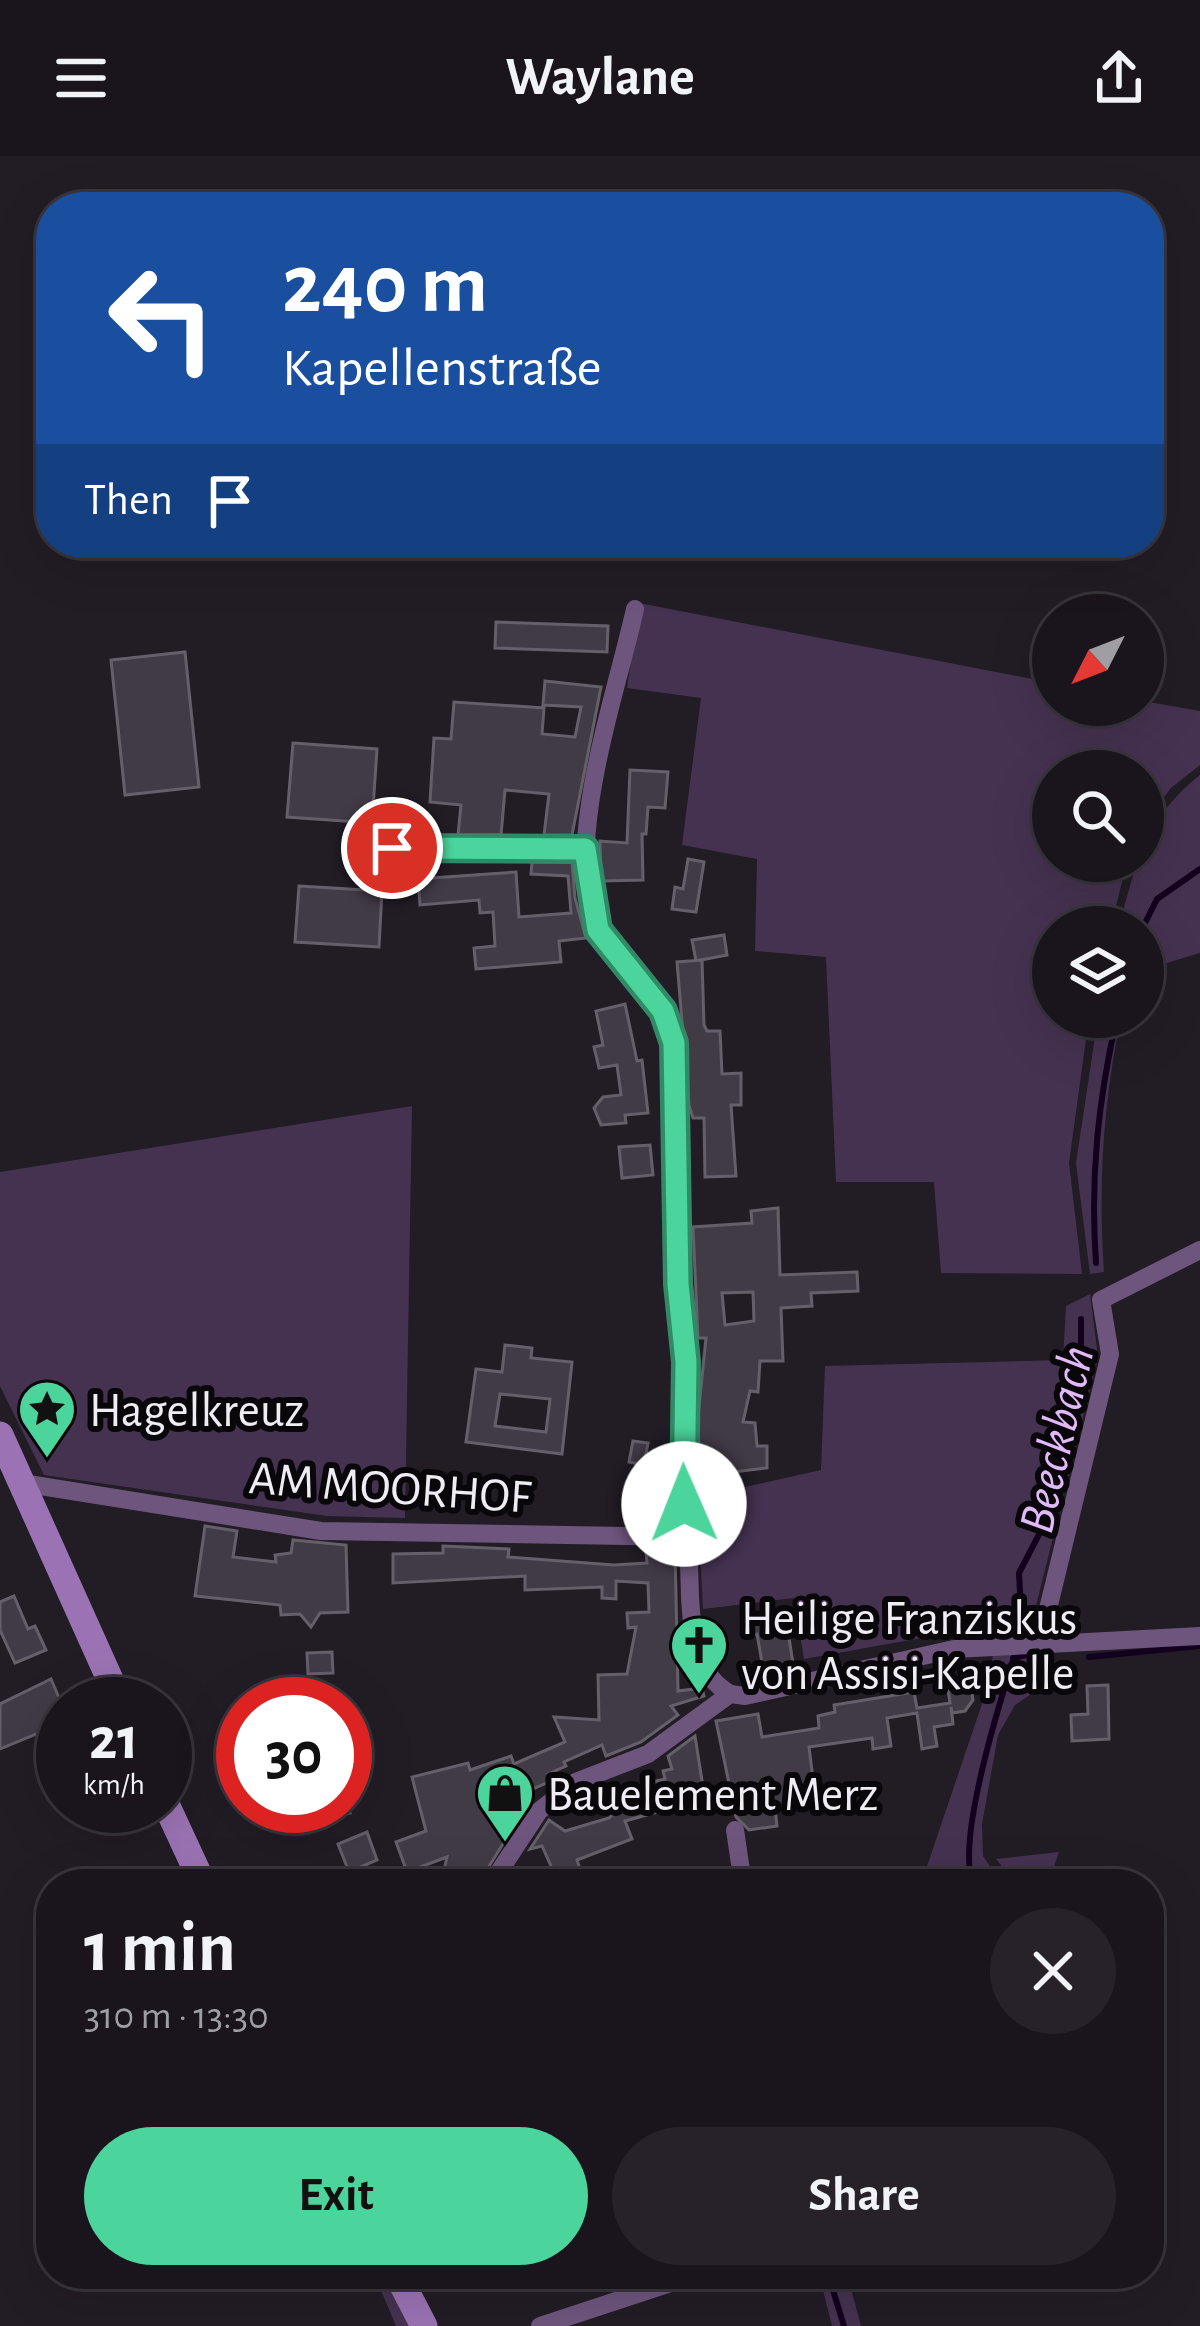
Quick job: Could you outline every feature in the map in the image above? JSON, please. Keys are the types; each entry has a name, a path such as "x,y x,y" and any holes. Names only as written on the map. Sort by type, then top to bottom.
{"main road":[{"path":"0,1435 109,1677"},
{"path":"179,1833 195,1869"},
{"path":"405,2289 424,2326"}],"street":[{"path":"635,609 585,849 598,930 663,1011 674,1043 678,1284 686,1362 685,1538 694,1647 712,1683 730,1694 745,1696 955,1649 1200,1636"},
{"path":"392,848 585,849"},
{"path":"1040,1642 1109,1354 1101,1300 1200,1250"},
{"name":"AM MOORHOF","path":"22,1483 321,1531 685,1538"},
{"path":"501,1869 539,1811 576,1782 648,1754 730,1694"},
{"path":"735,1830 741,1869"},
{"path":"540,2326 652,2289"}],"shaded area":[{"path":"639,603 1032,679 1032,726 1164,726 1164,705 1200,711 1200,765 1164,797 1164,750 1032,750 1032,882 1122,882 1116,906 1032,906 1032,1038 1086,1038 1069,1163 1082,1274 941,1273 934,1182 836,1182 826,957 755,951 757,859 682,845 701,698 627,688"},
{"path":"1200,775 1200,953 1164,964 1164,906 1125,906 1131,882 1164,882 1164,812"},
{"path":"1095,1038 1117,1038 1104,1144 1104,1272 1090,1274 1076,1163"},
{"path":"412,1106 405,1518 327,1516 44,1475 0,1386 0,1172"},
{"path":"1090,1294 1098,1357 1033,1618 804,1659 794,1598 703,1609 697,1498 821,1470 825,1366 1063,1360 1066,1306"},
{"path":"996,1641 1044,1652 1045,1685 1015,1705 998,1735 982,1824 983,1856 992,1869 926,1869 985,1695"},
{"path":"1059,1852 1053,1869 1004,1869 996,1859"},
{"path":"380,2289 391,2289 410,2326 396,2326"},
{"path":"823,2289 851,2289 861,2326 832,2326"}],"building":[{"path":"496,622 608,626 607,652 495,648"},
{"path":"185,652 199,787 125,795 111,660"},
{"path":"545,681 601,687 572,835 544,835 549,794 505,790 501,835 458,835 461,805 430,802 434,738 451,739 454,702 544,708 542,734 575,737 581,707 543,705"},
{"path":"293,743 377,749 372,823 287,817"},
{"path":"630,770 668,772 665,808 648,807 646,834 642,834 643,880 601,881 600,841 627,843"},
{"path":"688,859 704,862 696,912 672,909 675,887 683,889"},
{"path":"532,862 572,862 586,938 559,941 561,962 476,969 474,948 495,946 493,912 480,913 479,900 420,905 418,879 516,872 519,917 571,913 568,876 531,874"},
{"path":"299,886 382,891 379,947 295,942"},
{"path":"724,935 727,955 696,961 692,940"},
{"path":"702,960 704,1025 707,1031 720,1031 722,1074 741,1073 741,1105 731,1105 736,1176 705,1177 704,1118 693,1118 689,1105 677,962"},
{"path":"625,1004 637,1061 642,1060 648,1113 625,1115 626,1123 601,1125 594,1108 603,1097 621,1095 617,1065 599,1068 594,1047 603,1045 596,1011"},
{"path":"650,1145 653,1175 622,1178 619,1147"},
{"path":"778,1208 780,1275 857,1272 858,1291 811,1293 812,1306 781,1308 783,1361 760,1361 758,1392 750,1391 743,1422 755,1423 757,1446 767,1446 767,1468 700,1476 698,1417 706,1338 698,1338 693,1227 752,1223 751,1211","holes":["753,1292 754,1321 725,1325 722,1293"]},
{"path":"505,1345 532,1348 531,1358 572,1362 562,1454 466,1442 476,1369 502,1372","holes":["500,1394 550,1399 546,1432 495,1426"]},
{"path":"633,1441 648,1443 644,1465 629,1462"},
{"path":"205,1526 237,1531 233,1557 276,1562 275,1555 291,1553 293,1540 346,1545 348,1612 320,1613 311,1627 300,1614 281,1615 280,1605 195,1596"},
{"path":"443,1546 509,1549 508,1557 614,1565 647,1563 646,1551 675,1550 678,1691 702,1688 704,1696 671,1706 678,1715 641,1742 606,1756 602,1745 564,1762 566,1766 548,1774 551,1781 512,1798 524,1810 487,1869 444,1869 447,1857 406,1869 396,1842 426,1831 412,1777 468,1763 470,1770 511,1756 514,1764 565,1742 554,1717 599,1720 598,1675 627,1674 636,1627 628,1628 627,1613 649,1612 648,1583 616,1581 616,1599 602,1598 602,1587 525,1590 525,1576 393,1583 393,1554 443,1553"},
{"path":"14,1596 28,1629 35,1626 46,1650 15,1663 0,1630 0,1602"},
{"path":"785,1612 794,1670 764,1674 757,1634 747,1636 744,1618"},
{"path":"332,1652 333,1673 308,1674 307,1653"},
{"path":"970,1681 973,1700 965,1711 952,1713 951,1707 953,1724 934,1727 937,1746 922,1749 917,1713 887,1718 891,1746 873,1749 872,1738 809,1747 816,1802 775,1808 777,1826 749,1830 736,1817 716,1721 758,1714 762,1737 819,1728 818,1716 835,1712 834,1705 914,1692 917,1708 950,1703 947,1684"},
{"path":"1108,1685 1109,1739 1072,1741 1071,1715 1088,1714 1087,1686"},
{"path":"36,1686 36,1734 0,1749 0,1704"},
{"path":"695,1736 706,1806 683,1805 625,1821 632,1839 577,1860 580,1869 552,1869 542,1846 530,1849 549,1820 565,1831 609,1818 619,1809 616,1797 635,1792 633,1786 665,1779 663,1771 672,1769 668,1756"},
{"path":"367,1833 377,1860 348,1869 338,1844"}],"waterway":[{"name":"Beeckbach","path":"1154,906 1200,869"},
{"name":"Beeckbach","path":"1096,1263 1097,1139 1113,1038"},
{"name":"Beeckbach","path":"1022,1630 1019,1573 1047,1519 1058,1427 1081,1369 1081,1319"},
{"path":"1089,1657 1200,1646"},
{"name":"Beeckbach","path":"970,1869 975,1805 1015,1654"},
{"path":"1013,1658 1031,1654"},
{"name":"Beeckbach","path":"833,2289 844,2326"}],"place":[{"name":"Hagelkreuz","path":"47,1460"},
{"name":"Heilige Franziskus von Assisi-Kapelle","path":"699,1696"},
{"name":"Bauelement Merz","path":"505,1844"}],"route":[{"path":"392,848 585,849 598,930 670,1024 680,1159 678,1284 686,1362 684,1504"}]}
